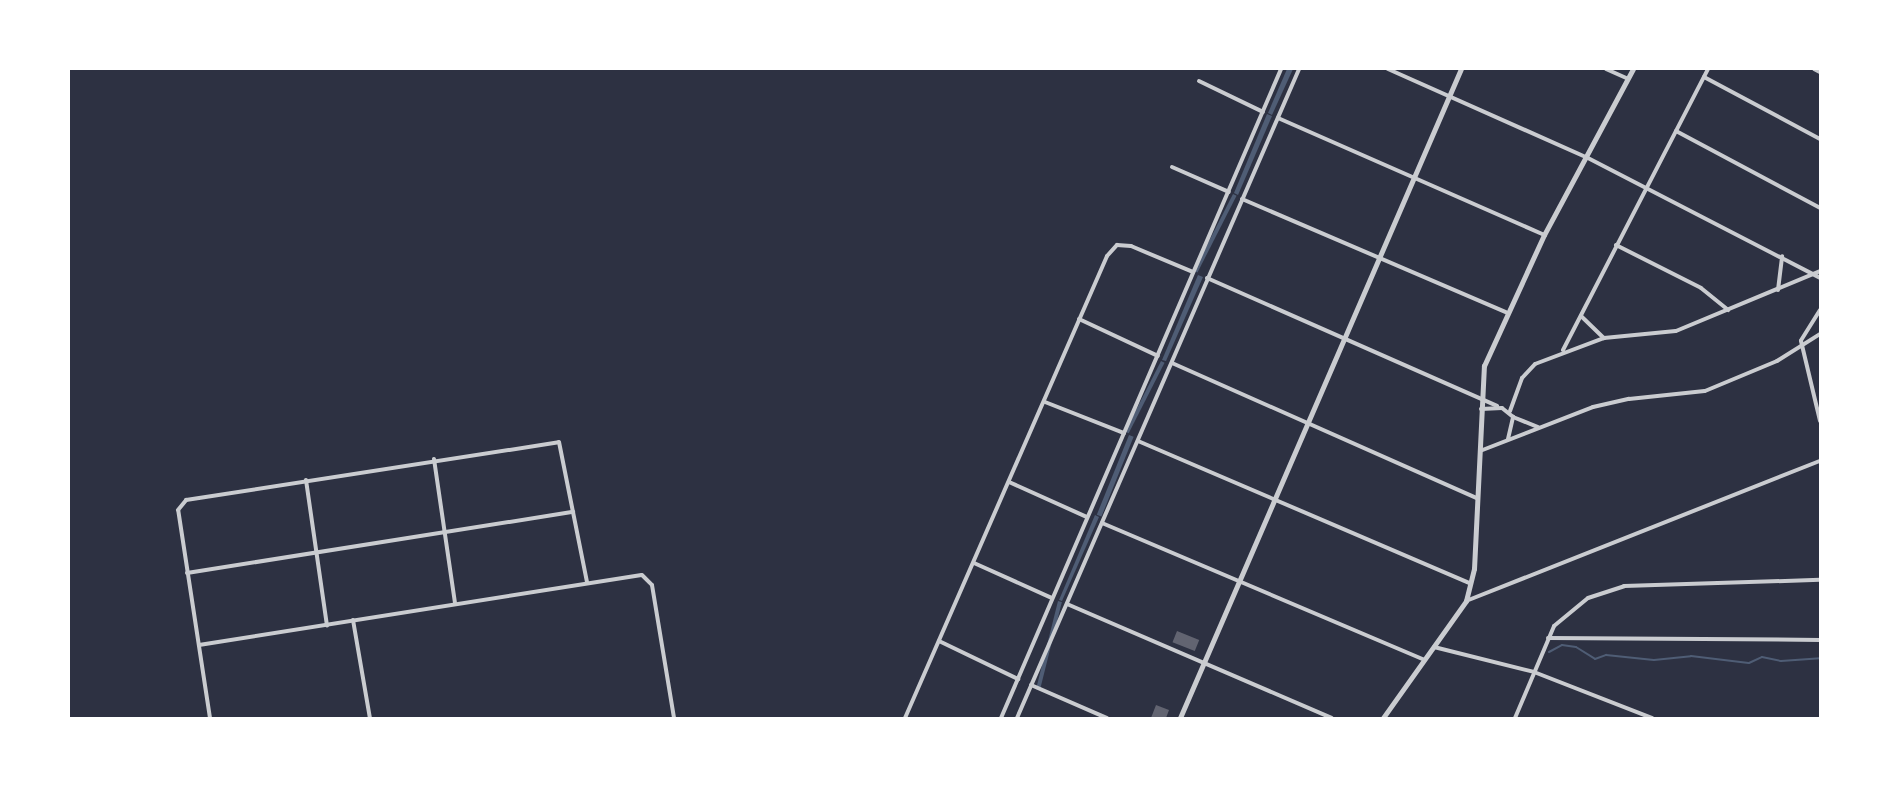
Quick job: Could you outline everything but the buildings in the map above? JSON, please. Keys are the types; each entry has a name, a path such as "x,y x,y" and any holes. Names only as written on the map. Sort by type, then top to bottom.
{"street":[{"path":"1001,718 1281,69"},
{"path":"1017,718 1299,69"},
{"path":"1388,69 1586,157 1782,256 1820,278"},
{"path":"1180,718 1461,69"},
{"path":"1606,69 1628,79"},
{"path":"1383,718 1466,601 1471,584 1484,366 1506,312 1544,235 1633,69"},
{"path":"1563,351 1708,69"},
{"path":"1814,69 1820,72"},
{"path":"1704,77 1820,139"},
{"path":"1199,81 1263,112"},
{"path":"1278,118 1544,235"},
{"path":"1676,131 1820,208"},
{"path":"1172,167 1229,192"},
{"path":"1242,199 1506,312"},
{"path":"905,718 1045,402 1103,263 1117,245 1131,246 1193,272"},
{"path":"1616,245 1701,288 1728,310"},
{"path":"1778,290 1782,256"},
{"path":"1510,411 1528,370 1563,351 1604,338 1676,331 1820,271"},
{"path":"1208,278 1510,411 1513,417 1507,440"},
{"path":"1820,310 1807,327 1802,345 1820,421"},
{"path":"1581,315 1604,338"},
{"path":"1079,319 1158,356"},
{"path":"1480,451 1539,427 1629,399 1705,391 1777,361 1820,334"},
{"path":"1172,363 1308,420 1477,498"},
{"path":"1045,402 1124,433"},
{"path":"1481,409 1497,406"},
{"path":"1513,417 1539,427"},
{"path":"1138,441 1273,501 1471,584"},
{"path":"210,718 178,510 186,500 434,459 562,443 587,582"},
{"path":"434,459 455,603"},
{"path":"1466,601 1820,461"},
{"path":"306,480 327,624"},
{"path":"1009,482 1087,517"},
{"path":"187,573 573,512"},
{"path":"1102,523 1424,660"},
{"path":"974,563 1053,598"},
{"path":"199,645 636,574 646,577 652,585 674,718"},
{"path":"1515,718 1548,638 1573,608 1624,586 1820,580"},
{"path":"1067,604 1332,718"},
{"path":"353,620 370,718"},
{"path":"1548,638 1820,640"},
{"path":"939,641 1018,679"},
{"path":"1434,647 1533,672 1652,718"},
{"path":"1031,686 1107,718"}],"water":[{"path":"1287,69 1293,69 1272,115 1268,113"},
{"path":"1267,114 1272,116 1238,195 1234,193"},
{"path":"1233,194 1237,196 1198,272 1194,271"},
{"path":"1198,275 1203,277 1166,361 1162,360"},
{"path":"1161,361 1165,363 1129,433 1125,431"},
{"path":"1129,435 1134,437 1101,517 1097,515"},
{"path":"1095,515 1099,517 1062,601 1059,600"},
{"path":"1058,601 1062,602 1040,690 1036,689"}],"waterway":[{"path":"1549,652 1562,645 1576,647 1595,659 1606,655 1654,660 1691,656 1749,663 1762,657 1781,661 1820,658"}]}
